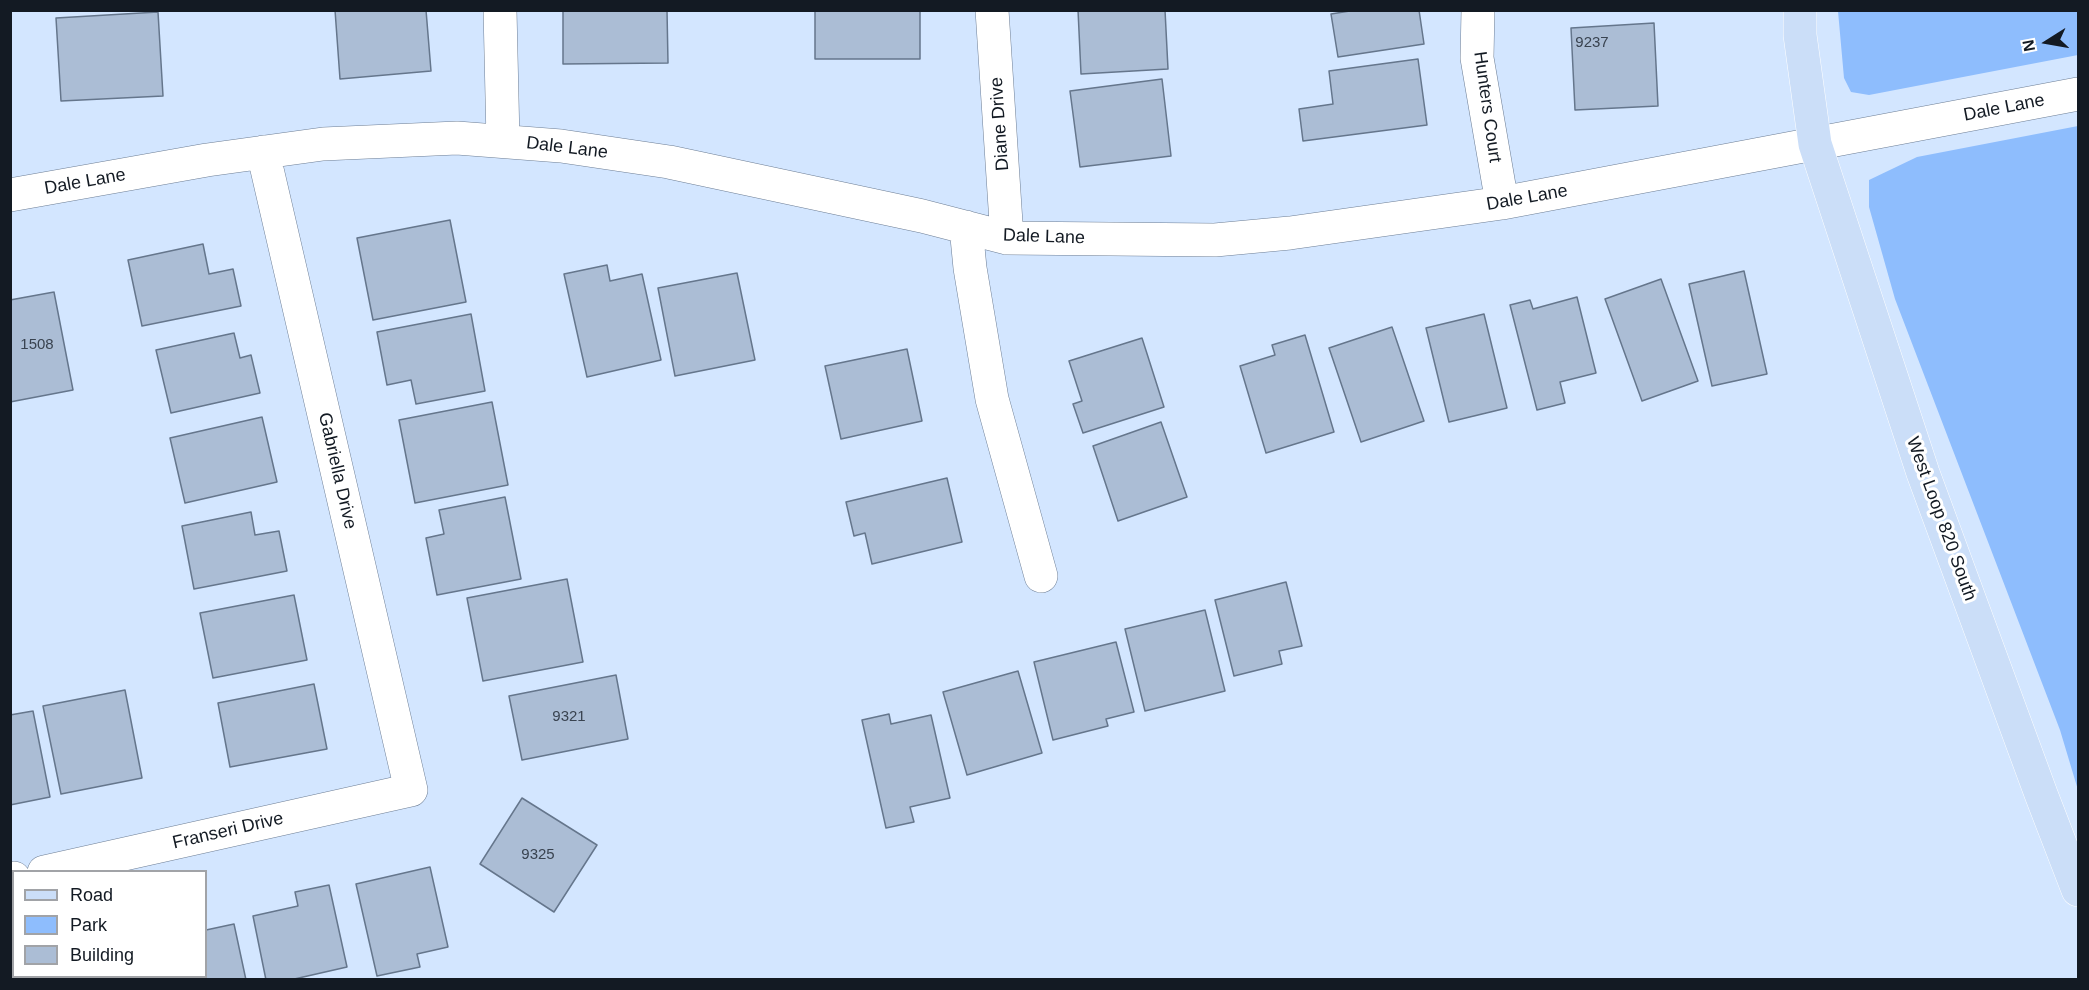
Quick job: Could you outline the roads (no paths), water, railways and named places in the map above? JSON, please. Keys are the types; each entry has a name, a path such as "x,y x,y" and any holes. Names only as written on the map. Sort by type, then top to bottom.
{"main road":[{"name":"West Loop 820 South","path":"1800,10 1800,36 1815,144 1923,473 2041,794 2079,890"}],"street":[{"path":"500,10 503,141"},
{"name":"Diane Drive","path":"993,10 1007,238"},
{"name":"Hunters Court","path":"1478,10 1478,58 1502,203"},
{"name":"Dale Lane","path":"10,195 207,160 323,144 446,138 561,146 669,162 922,216 1007,238 1215,240 1290,233 1502,203 2079,94"},
{"name":"Gabriella Drive","path":"263,152 411,790"},
{"path":"966,227 969,268 992,399 1041,576"},
{"name":"Franseri Drive","path":"53,870 411,790"}]}
